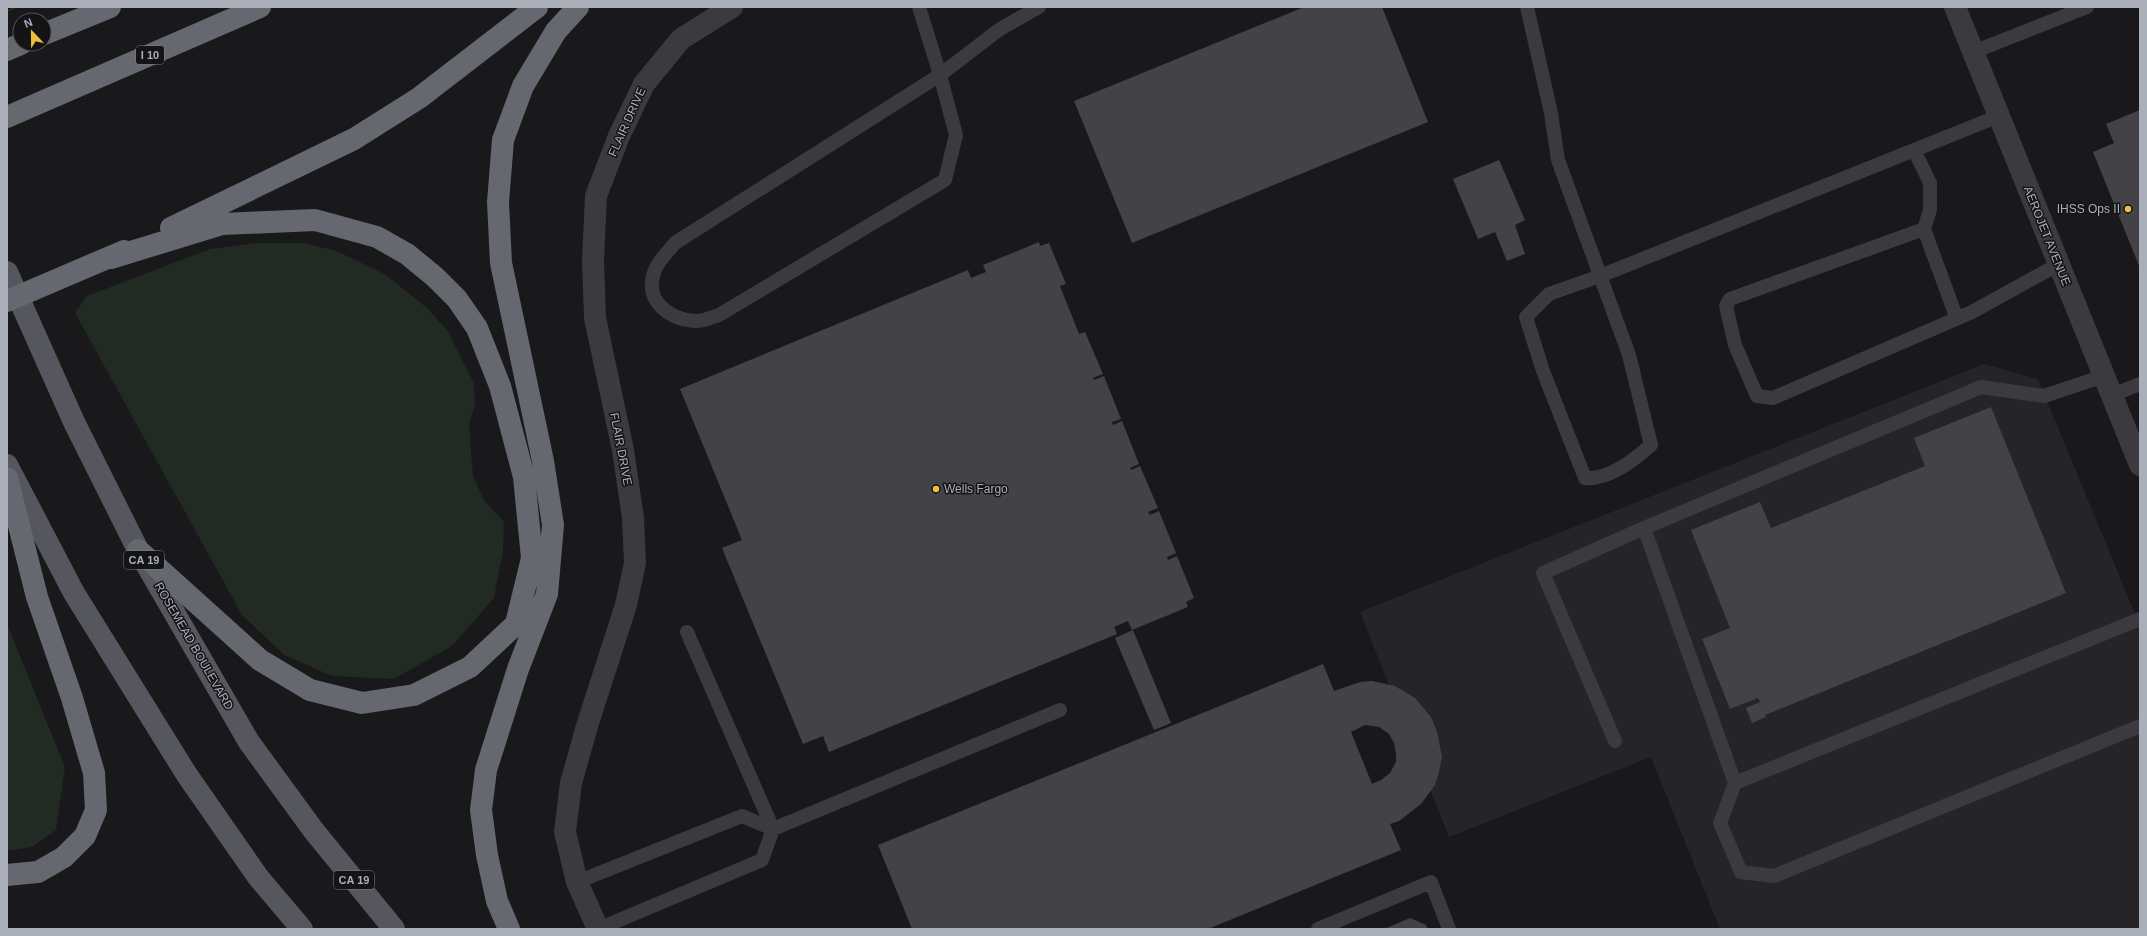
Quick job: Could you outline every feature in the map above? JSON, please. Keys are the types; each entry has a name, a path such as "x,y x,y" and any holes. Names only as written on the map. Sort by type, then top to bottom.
{"highway":[{"path":"52,31 110,7"},
{"name":"I 10","path":"7,117 260,7"},
{"path":"7,301 111,258 354,139 419,98 536,7"},
{"path":"509,929 497,901 487,855 481,810 486,770 518,670 546,594 552,525 544,461 501,263 498,202 503,140 523,86 556,31 578,7"},
{"path":"111,258 222,224 315,220 377,237 407,254 435,277 457,299 477,328 500,386 524,477 532,558 516,624 470,667 414,695 362,703 310,690 260,660 138,550"},
{"path":"7,478 37,597 72,698 94,773 96,810 85,836 64,857 38,872 7,875"}],"main road":[{"name":"ROSEMEAD BOULEVARD","path":"7,272 74,422 138,550 249,742 314,831 394,929"},
{"path":"7,466 74,593 187,775 258,877 302,929"}],"street":[{"name":"FLAIR DRIVE","path":"598,929 577,882 565,832 571,783 586,726 626,605 635,563 633,518 623,450 595,318 593,260 596,196 619,136 644,84 681,39 732,7"},
{"name":"AEROJET AVENUE","path":"1955,7 2140,465"}],"lane":[{"path":"919,7 940,75 956,135 945,180 719,315 696,322 674,317 656,303 652,289 655,270 675,243 940,75 1000,29 1039,7"},
{"path":"1527,7 1552,113 1558,160 1600,276 1629,355 1651,444 1632,461 1595,479 1585,478 1543,371 1526,317 1549,294 1600,276 1999,116"},
{"path":"1973,52 2087,7"},
{"path":"1914,150 1930,183 1930,210 1924,230 1957,319"},
{"path":"1924,230 1730,299 1726,306 1735,345 1757,396 1773,398 1957,319 2059,264"},
{"path":"1615,740 1543,573 1644,528 1981,387 2044,396 2108,386 2140,384"},
{"path":"1644,528 1735,783 1720,823 1741,872 1774,876 2140,726"},
{"path":"1735,783 2140,619"},
{"path":"598,929 762,860 773,829 686,632"},
{"path":"577,882 742,816 773,829 1060,710"},
{"path":"1318,929 1431,882 1449,929"}],"shaded area":[{"path":"256,243 304,243 337,251 386,275 428,309 447,330 474,383 475,405 469,424 473,476 484,500 504,522 503,551 494,598 452,646 394,679 332,676 284,655 242,615 75,313 87,296 210,249"},
{"path":"1984,364 2038,379 2140,626 2140,929 1720,929 1651,757 1449,837 1360,612"},
{"path":"7,624 65,767 56,830 32,847 7,851"}],"building":[{"path":"1304,7 1382,7 1428,122 1132,243 1074,101"},
{"name":"IHSS Ops II","path":"2140,110 2140,268 2093,152 2114,143 2106,124"},
{"path":"1499,160 1525,220 1515,225 1525,254 1507,261 1495,232 1478,239 1453,179"},
{"name":"Wells Fargo","path":"1039,242 1040,246 1049,243 1066,284 1060,286 1079,334 1085,332 1103,374 1093,378 1094,380 1104,376 1121,419 1112,422 1113,425 1122,421 1139,464 1130,468 1131,470 1140,466 1158,508 1148,512 1150,515 1159,511 1176,553 1167,557 1168,560 1177,556 1194,598 1186,602 1188,607 1132,630 1128,621 1114,627 1117,634 829,752 823,736 803,744 722,548 742,540 680,389 968,270 971,278 986,272 983,265"},
{"path":"1991,407 2066,593 1765,715 1766,717 1752,723 1746,708 1760,702 1758,698 1730,709 1702,639 1730,628 1691,530 1760,502 1771,528 1925,466 1914,438"},
{"path":"1133,630 1171,723 1154,730 1115,638"},
{"path":"1323,664 1334,691 1360,682 1372,681 1395,686 1415,698 1431,717 1437,732 1442,757 1435,785 1421,804 1399,821 1390,824 1401,850 1208,929 912,929 878,845","holes":["1365,725 1379,727 1389,734 1394,743 1396,762 1390,773 1381,780 1372,784 1351,732"]},
{"path":"1410,918 1426,925 1428,929 1384,929"}],"railway":[{"path":"7,9 12,7"}],"place":[{"name":"IHSS Ops II","path":"2128,209"},
{"name":"Wells Fargo","path":"936,489"}]}
